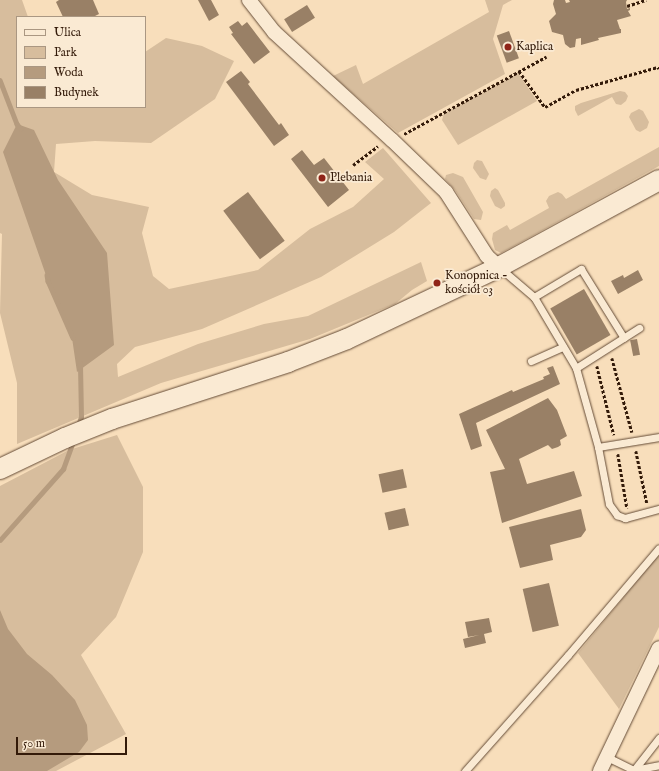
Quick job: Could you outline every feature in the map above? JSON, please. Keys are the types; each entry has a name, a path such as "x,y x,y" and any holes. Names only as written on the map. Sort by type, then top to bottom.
{"street":[{"path":"249,0 274,32 392,140 446,192 487,256 499,267"},
{"path":"0,469 41,449 104,422 160,402 315,353 499,267 659,180"},
{"path":"600,771 659,648"}],"lane":[{"path":"499,267 534,297 576,368 598,447 609,504 617,515 625,518 659,509"},
{"path":"534,297 581,269 624,338"},
{"path":"576,368 639,328"},
{"path":"531,361 563,347"},
{"path":"598,447 659,437"},
{"path":"465,771 659,548"},
{"path":"634,770 659,738"},
{"path":"607,757 634,770 659,765"}],"path":[{"path":"627,6 646,0"},
{"path":"353,165 378,145 392,140 546,56"},
{"path":"519,71 545,107 576,90 658,67 659,69"},
{"path":"609,347 634,441 649,512"}],"green space":[{"path":"0,0 22,0 28,16 16,16 16,108 146,108 146,51 166,38 202,46 234,61 215,99 151,143 95,141 56,144 54,172 92,195 149,207 142,233 153,276 169,289 258,270 310,229 353,207 384,179 365,162 383,148 431,203 394,232 321,277 202,329 135,347 117,364 118,377 198,344 264,324 308,316 421,262 427,281 412,290 395,304 310,339 161,383 17,444 17,383 0,313 2,234 0,233"},
{"path":"485,0 512,0 503,5 493,39 505,74 398,133 333,76 356,65 363,84 489,12"},
{"path":"518,73 537,101 458,145 442,120 444,113"},
{"path":"620,91 625,92 628,96 626,101 621,105 616,104 612,97 578,116 575,106"},
{"path":"639,109 643,111 649,122 647,128 640,132 636,130 629,117 631,113"},
{"path":"659,147 659,166 501,253 495,250 492,239 493,233 507,225 510,230 549,208 546,201 549,196 558,192 566,199"},
{"path":"477,160 482,161 489,174 486,180 480,178 473,168 474,163"},
{"path":"453,173 463,177 483,212 481,220 474,219 455,190 445,179 446,175"},
{"path":"495,188 498,190 505,203 505,206 501,209 495,206 490,196 491,191"},
{"path":"117,435 143,487 143,552 116,617 81,655 126,734 56,771 0,771 0,486 69,450"},
{"path":"659,554 659,627 619,709 578,653"}],"water":[{"path":"17,124 34,130 58,180 107,253 114,345 77,372 71,331 48,281 3,152"},
{"path":"0,610 8,629 27,654 52,675 75,700 87,725 88,740 79,752 47,771 0,771"}],"building":[{"path":"59,0 93,0 99,14 95,16 63,16 56,2"},
{"path":"198,0 211,0 219,15 209,21"},
{"path":"554,0 565,0 566,3 570,2 569,0 627,0 627,9 630,8 628,11 631,16 617,20 621,33 598,38 599,40 581,45 581,38 576,39 575,47 570,48 565,44 563,35 552,32 549,21 556,14 553,4"},
{"path":"307,5 315,18 292,32 284,19"},
{"path":"238,21 242,26 247,22 270,52 254,64 231,34 233,33 229,27"},
{"name":"Kaplica","path":"509,31 519,58 507,63 497,35"},
{"path":"241,71 250,82 248,84 279,125 281,123 289,135 274,146 226,82"},
{"name":"Plebania","path":"302,150 314,165 324,158 349,190 328,207 291,159"},
{"path":"248,192 285,241 260,259 223,211"},
{"path":"638,270 643,280 618,294 611,281 623,275 624,278"},
{"path":"584,289 610,335 577,354 550,308"},
{"path":"637,339 640,355 633,356 630,340"},
{"path":"553,366 560,384 476,423 482,446 471,450 459,414 512,390 513,392 544,379 543,377 550,374 547,368"},
{"path":"548,398 557,410 567,436 560,440 561,445 558,447 552,449 548,445 519,459 527,484 574,471 582,496 502,523 490,472 505,469 486,430"},
{"path":"403,469 407,488 382,493 379,474"},
{"path":"405,508 409,526 389,530 385,513"},
{"path":"581,509 586,530 581,537 550,545 553,560 520,568 509,527"},
{"path":"549,583 559,626 533,632 523,589"},
{"path":"489,618 492,632 484,634 486,643 465,648 463,639 479,635 468,637 465,622"}],"waterway":[{"path":"0,80 17,124 21,129"},
{"path":"47,275 48,281 73,338"},
{"path":"78,426 81,417 80,364"},
{"path":"0,540 63,469 73,441"}],"place":[{"name":"Kaplica","path":"508,47"},
{"name":"Plebania","path":"322,178"},
{"name":"Konopnica - kościół 03","path":"437,283"}]}
